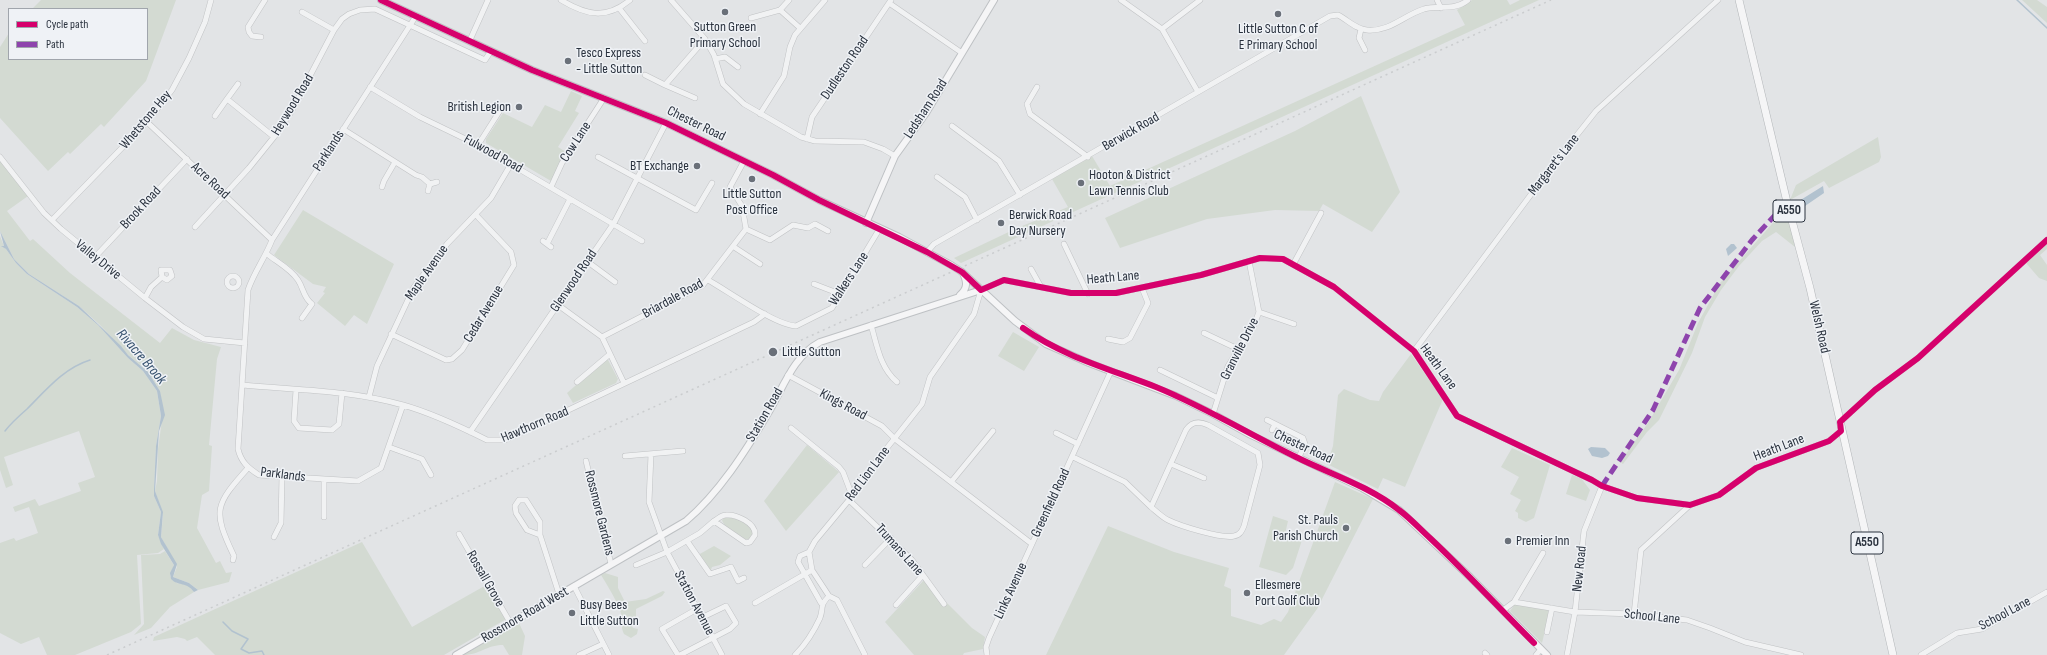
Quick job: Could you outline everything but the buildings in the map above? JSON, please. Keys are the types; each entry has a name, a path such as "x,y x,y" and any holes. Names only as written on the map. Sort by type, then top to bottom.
{"highway":[{"name":"Welsh Road","path":"1739,0 1787,202 1811,292 1893,655"}],"main road":[{"name":"Chester Road","path":"382,0 491,51 666,123 880,228 962,272 1015,321 1046,344 1089,364 1155,387 1213,414 1298,459 1362,488 1399,510 1470,577 1547,655"},
{"name":"Ledsham Road","path":"866,222 895,156 926,113 994,0"},
{"path":"958,297 966,288 962,272"},
{"name":"Station Road","path":"574,586 661,536 694,514 723,479 752,440 802,354 812,346 820,342 981,290"},
{"name":"Rossmore Road West","path":"456,655 574,586"}],"street":[{"name":"Whetstone Hey","path":"52,220 147,122 172,90 189,58 205,22 211,0"},
{"path":"261,37 252,36 248,27 265,0"},
{"path":"470,40 488,0"},
{"path":"561,0 588,13 604,13 619,8 630,0"},
{"path":"671,0 705,39 715,59 723,84 744,104 807,139 864,142 883,149 895,156"},
{"path":"752,18 780,10 789,0"},
{"path":"760,114 784,76 792,40 800,28 825,0"},
{"path":"1121,0 1162,29 1198,92"},
{"path":"1162,29 1200,0"},
{"path":"1437,0 1441,8"},
{"path":"1365,50 1359,38 1361,29 1375,30 1387,28 1420,10 1455,7 1468,0"},
{"name":"Margaret's Lane","path":"1414,352 1553,165 1596,111 1718,0"},
{"path":"890,2 962,53"},
{"name":"Dudleston Road","path":"807,139 812,117 890,2"},
{"path":"619,8 645,41"},
{"name":"Heywood Road","path":"195,227 249,168 274,137 291,112 334,30 342,19 349,14 360,10 375,9 410,25"},
{"path":"780,10 800,28"},
{"path":"302,12 334,30"},
{"name":"Berwick Road","path":"927,252 934,244 1088,157 1330,16 1338,15 1361,29"},
{"name":"Parklands","path":"403,405 390,447 381,468 370,476 358,481 259,475 248,468 240,458 238,449 248,290 259,263 267,254 272,240 416,16"},
{"path":"410,25 485,60 491,51"},
{"path":"665,85 705,39"},
{"path":"715,59 725,57 738,68"},
{"path":"645,75 695,98"},
{"path":"215,116 238,84"},
{"name":"Fulwood Road","path":"370,87 425,120 478,145 614,223 642,241"},
{"path":"1037,88 1027,104 1030,114 1088,157"},
{"name":"Cow Lane","path":"550,187 562,163 604,98"},
{"path":"226,99 274,137"},
{"path":"478,145 499,112"},
{"name":"Acre Road","path":"147,122 272,240"},
{"name":"Glenwood Road","path":"470,432 614,223 666,123"},
{"path":"952,126 999,161 1020,195"},
{"path":"343,129 416,175 422,177 430,184"},
{"name":"Valley Drive","path":"0,157 44,213 145,298 184,327 204,339 245,342"},
{"path":"598,157 696,210 712,183"},
{"name":"Brook Road","path":"96,257 187,159"},
{"path":"744,161 730,187 742,206 746,229 770,240 793,224 808,228 815,224 828,230"},
{"path":"382,187 395,162"},
{"name":"Maple Avenue","path":"369,397 377,366 414,287 447,244 491,198 511,164"},
{"path":"937,177 965,197 977,220"},
{"path":"430,184 437,182"},
{"path":"428,191 430,184"},
{"path":"547,244 570,199"},
{"path":"1294,263 1320,213"},
{"name":"Cedar Avenue","path":"391,334 446,360 452,359 462,350 514,265 511,252 476,215"},
{"name":"Walkers Lane","path":"708,280 765,314 791,326 796,326 832,308 880,228"},
{"name":"Briardale Road","path":"602,337 704,285 746,229"},
{"path":"1840,422 1875,390 1918,358 2047,240"},
{"path":"1064,244 1088,294"},
{"path":"734,247 760,264"},
{"path":"267,254 294,274 300,283 304,295 312,304 302,318"},
{"name":"Heath Lane","path":"981,290 1004,280 1071,293 1116,293 1142,288 1260,258 1272,257 1283,259 1294,263 1334,287 1414,352 1457,416 1602,486 1637,498 1690,505 1719,495 1756,468 1829,442 1841,430"},
{"name":"Granville Drive","path":"1213,414 1223,378 1238,349 1254,325 1259,312 1249,261"},
{"path":"588,262 616,282"},
{"path":"1031,269 1041,287"},
{"path":"145,298 151,287 162,277"},
{"path":"814,284 840,294"},
{"path":"238,286 248,290"},
{"path":"1108,340 1118,343 1130,338 1148,303 1142,288"},
{"name":"Red Lion Lane","path":"805,574 798,559 809,552 815,541 849,500 851,493 922,404 930,377 974,314 981,290"},
{"path":"558,305 602,337 624,383"},
{"path":"1259,312 1294,324"},
{"name":"Hawthorn Road","path":"243,385 342,393 369,397 403,405 487,440 505,440 754,322 765,314"},
{"path":"870,326 883,364 890,376 897,382"},
{"path":"1204,333 1238,349"},
{"path":"577,382 610,354"},
{"path":"1160,370 1218,398"},
{"name":"Greenfield Road","path":"895,439 1032,544 1111,371"},
{"name":"Kings Road","path":"788,376 882,426 895,439"},
{"path":"296,390 294,420 299,428 332,430 339,424 342,393"},
{"path":"1267,420 1304,438 1305,444 1298,459"},
{"path":"1073,457 1125,482 1151,507 1166,519 1180,525 1227,537 1236,536 1242,531 1260,464 1258,453 1202,422 1194,423 1186,430 1151,507"},
{"path":"1272,430 1275,424"},
{"path":"794,428 839,467 843,472 851,493"},
{"path":"951,482 993,431"},
{"path":"1056,433 1078,444"},
{"path":"390,447 422,459 432,476"},
{"path":"625,456 684,451"},
{"name":"Station Avenue","path":"651,454 649,502 661,536 667,552 722,655"},
{"name":"Rossmore Gardens","path":"586,461 611,564"},
{"path":"1171,464 1204,478"},
{"path":"233,560 234,556 220,524 219,512 227,492 248,468"},
{"path":"274,537 281,523 282,476"},
{"path":"324,479 324,517"},
{"name":"New Road","path":"1567,655 1575,612 1584,531 1602,486"},
{"path":"540,535 529,532 520,519 514,509 519,500 526,500 540,522 540,535 559,594"},
{"name":"Trumans Lane","path":"849,500 891,538 912,560 944,604"},
{"path":"1634,614 1638,557 1641,550 1690,505"},
{"path":"636,565 667,552 687,541 714,521 726,515 739,516 754,528 755,535 750,542 746,543 714,521"},
{"name":"Rossall Grove","path":"459,534 511,624"},
{"path":"865,565 891,538"},
{"path":"687,541 710,574 731,567 738,581 744,578"},
{"name":"Links Avenue","path":"987,655 986,647 989,638 1032,544"},
{"path":"809,552 812,570 829,596 837,600 865,655"},
{"path":"1502,611 1514,602 1543,553"},
{"path":"755,602 812,570"},
{"path":"795,655 803,647 819,618 821,603 805,574"},
{"path":"896,603 923,575"},
{"path":"574,586 609,655"},
{"name":"School Lane","path":"1920,655 1957,634 1982,629 2047,592"},
{"path":"821,603 829,596"},
{"name":"School Lane","path":"1514,602 1575,612 1634,614 1687,620 1745,642 1801,655"},
{"path":"697,609 662,629 679,655 734,626 736,623 729,608 724,606 702,618"},
{"path":"1547,632 1552,608"},
{"path":"579,655 603,644"},
{"path":"1536,655 1541,650"}],"shaded area":[{"path":"41,0 176,0 146,81 104,127 101,124 70,154 68,152 48,171 0,118 0,47 8,35 8,60 148,60 148,8 33,8"},
{"path":"1472,0 1507,0 1510,5 1520,0 1539,0 961,263 954,258 1015,229 1068,207 1052,179 1092,156 1110,186 1465,25 1457,10"},
{"path":"2022,0 2037,0 2047,7 2047,23"},
{"path":"571,91 582,96 575,111 579,113 558,147 566,152 551,181 486,143 486,139 503,113 532,127 545,105 561,112"},
{"path":"1361,96 1400,192 1372,232 1323,204 1319,211 1275,210 1207,219 1120,248 1105,218 1295,131"},
{"path":"1878,137 1881,157 1879,162 1829,188 1824,181 1790,200 1796,185"},
{"path":"0,160 28,196 7,211 30,241 33,239 70,273 160,343 172,328 194,340 221,347 217,359 209,445 212,446 209,491 202,495 197,528 216,563 220,561 226,573 232,572 229,582 198,590 189,583 173,577 177,567 161,537 163,515 155,491 162,420 160,391 148,372 128,355 100,325 79,306 29,274 14,259 0,231"},
{"path":"1786,208 1795,247 1776,232 1762,241 1739,266 1721,290 1705,317 1692,353 1659,420 1647,432 1623,464 1620,462 1648,423 1679,370 1698,323 1720,283"},
{"path":"303,210 394,264 367,324 354,315 345,326 317,303 325,293 323,292 326,287 313,284 274,255"},
{"path":"0,236 4,246 2,246 27,274 77,307 98,325 128,358 143,371 157,391 161,416 156,446 154,496 161,512 158,535 164,549 158,553 137,555 141,624 131,632 75,655 47,655 39,637 21,644 0,633 0,543 14,538 16,541 38,533 29,507 15,512 13,507 35,499 39,506 81,491 78,483 95,477 79,431 4,457 13,485 6,488 0,470"},
{"path":"2047,244 2047,249 2040,255 2047,265 2047,281 2039,278 2026,263"},
{"path":"1013,332 1039,347 1024,371 998,356"},
{"path":"1411,354 1443,399 1405,487 1383,478 1378,489 1327,464 1333,446 1338,395 1344,389 1370,400 1379,401 1383,392"},
{"path":"607,358 618,379 616,383 573,403 567,393"},
{"path":"807,445 839,472 786,531 764,501"},
{"path":"1512,448 1550,465 1534,518 1526,522 1518,518 1518,513 1515,511 1521,500 1510,494 1519,477 1501,467"},
{"path":"1572,475 1581,478 1590,490 1586,501 1566,494"},
{"name":"Ellesmere Port Golf Club","path":"1335,482 1373,499 1317,609 1284,655 1046,655 1108,526 1174,552 1229,568 1224,586 1231,589 1231,616 1261,625 1274,619 1281,622 1288,612"},
{"path":"1273,516 1288,521 1285,534 1302,540 1293,568 1286,575 1259,567"},
{"path":"726,517 734,518 746,523 754,533 749,539 737,536 723,523 722,520"},
{"path":"362,542 412,627 488,584 508,618 444,655 215,655 197,637 187,641 177,637 153,641 154,637"},
{"path":"714,546 731,556 720,565 712,567 710,572 698,555"},
{"path":"165,551 174,565 170,576 177,583 188,585 194,592 170,607 151,628 134,635 144,624 141,555 160,554"},
{"path":"605,573 618,577 618,588 625,602 646,599 663,591 665,592 662,596 636,609 636,618 634,620 628,619 633,628 638,629 637,634 631,638 623,632 620,609 601,575"},
{"path":"924,580 944,607 947,603 972,628 985,637 983,649 964,653 963,655 914,655 885,622"},
{"path":"1515,604 1550,610 1542,643 1510,611"},
{"path":"519,623 525,636 522,655 509,655 503,645 497,645 469,655 463,655"}],"water":[{"path":"1823,186 1824,193 1805,206 1799,205 1799,201"},
{"path":"0,231 14,259 29,274 79,306 121,346 128,355 148,372 160,391 165,415 159,431 155,491 163,512 161,537 177,564 173,577 189,583 198,590 194,592 188,586 177,583 171,579 170,573 174,565 161,544 158,535 161,512 154,496 154,489 156,446 161,416 157,391 143,371 128,358 98,325 77,307 27,274 16,263 6,249 1,246 4,246"},
{"path":"1731,244 1734,244 1737,248 1728,256 1726,249"},
{"path":"1591,447 1605,448 1610,453 1608,456 1602,458 1592,456 1588,449"}],"waterway":[{"path":"2017,0 2047,28"},
{"path":"5,431 12,422 56,380 72,368 90,360"},
{"name":"Rivacre Brook","path":"223,622 232,631 248,639 241,649 249,653 262,651 264,655"}],"railway":[{"path":"107,655 1551,0"}],"marked path":[{"path":"1602,486 1653,410 1700,308 1752,240 1787,202"}],"cycle path":[{"path":"381,0 532,70 666,123 773,175 819,200 927,252 962,272 981,290 1004,280 1071,293 1116,293 1201,275 1260,258 1283,259 1334,287 1414,351 1457,416 1602,486 1637,498 1690,505 1719,495 1756,468 1829,441 1841,431 1840,422 1875,390 1918,358 2047,240"},
{"path":"1023,328 1071,355 1156,387 1192,403 1296,457 1375,494 1407,516 1470,577 1534,643"}],"place":[{"name":"Sutton Green Primary School","path":"725,12"},
{"name":"Little Sutton C of E Primary School","path":"1278,14"},
{"name":"Tesco Express - Little Sutton","path":"568,61"},
{"name":"British Legion","path":"519,107"},
{"name":"BT Exchange","path":"697,166"},
{"name":"Little Sutton Post Office","path":"752,179"},
{"name":"Hooton & District Lawn Tennis Club","path":"1081,183"},
{"name":"Berwick Road Day Nursery","path":"1001,223"},
{"name":"Little Sutton","path":"773,352"},
{"name":"St. Pauls Parish Church","path":"1346,528"},
{"name":"Premier Inn","path":"1508,541"},
{"name":"Ellesmere Port Golf Club","path":"1247,593"},
{"name":"Busy Bees Little Sutton","path":"572,613"}]}
